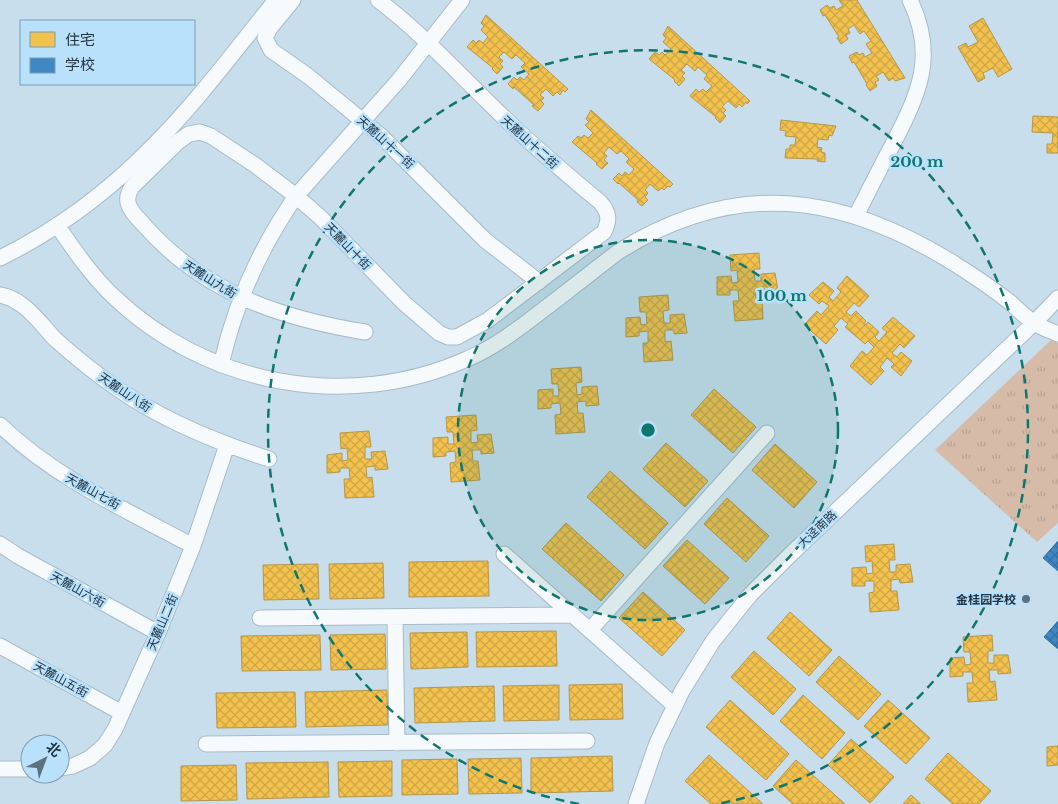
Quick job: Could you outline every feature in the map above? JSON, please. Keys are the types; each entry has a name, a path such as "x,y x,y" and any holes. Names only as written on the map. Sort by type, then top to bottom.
{"street":[{"path":"0,258 57,225 107,188 154,145 276,0"},
{"name":"天麓山十一街","path":"293,0 270,28 265,38 271,50 308,76 398,151 485,240 539,282"},
{"name":"天麓山十二街","path":"378,0 396,13 429,43 494,109 605,208 608,224 604,232 539,282"},
{"path":"221,365 240,298 259,255 296,196 364,122 462,0"},
{"path":"856,216 918,92 923,66 923,40 910,0"},
{"name":"天麓山十街","path":"156,164 188,134 200,132 211,136 296,196 320,217 404,303 439,333 448,337 458,337 488,320 539,282"},
{"name":"天麓山九街","path":"156,164 128,193 127,200 129,207 151,233 184,263 214,284 240,298 297,318 365,332"},
{"path":"57,225 86,267 112,296 141,321 173,342 207,360 243,373 281,382 319,387 357,387 395,382 468,359 502,341 618,252 644,237 678,221 722,208 767,204 812,206 856,216 898,233 949,260 983,282 1034,324 1058,334"},
{"name":"天麓山八街","path":"0,295 16,300 68,350 119,390 153,411 189,430 269,459"},
{"name":"大迳南路","path":"636,804 657,743 682,691 714,641 750,595 798,547 1034,324 1058,298"},
{"name":"天麓山七街","path":"0,425 38,458 66,477 193,546"},
{"path":"590,630 767,433"},
{"name":"天麓山二街","path":"70,766 90,758 98,752 115,729 158,633 193,546 227,445"},
{"name":"天麓山六街","path":"0,544 18,556 158,633"},
{"path":"504,554 675,706"},
{"path":"260,618 573,615"},
{"path":"395,617 396,743"},
{"name":"天麓山五街","path":"0,646 122,713"},
{"path":"206,744 587,741"},
{"path":"0,769 20,769"}],"green space":[{"path":"1051,340 1058,343 1058,523 1037,542 935,450"}],"building: 住宅":[{"path":"839,0 857,0 905,78 895,81 893,78 889,81 883,72 876,76 879,80 875,82 877,86 870,91 849,56 857,52 859,55 863,53 865,57 872,53 866,44 871,41 864,31 860,34 854,25 848,29 850,33 846,35 848,39 841,44 837,38 839,37 820,10 827,5 830,8 834,6 836,10 843,6"},
{"path":"486,15 568,89 565,92 563,90 560,95 557,92 553,96 546,89 540,95 544,98 541,101 544,104 538,111 514,87 513,89 508,84 514,77 517,80 520,77 524,80 529,74 521,67 525,63 516,55 512,59 504,52 499,57 503,61 500,64 503,67 497,74 493,68 467,47 473,40 476,43 479,40 483,43 488,37 481,30 484,26 481,23"},
{"path":"983,18 1012,69 998,77 993,68 983,73 985,78 978,82 958,47 966,43 968,47 978,42 969,26"},
{"path":"668,26 750,101 747,104 746,102 742,107 739,104 736,108 728,101 722,107 726,110 723,113 726,116 720,123 716,117 690,96 696,89 699,92 703,89 706,92 712,86 704,79 707,75 698,67 695,71 687,64 681,70 685,73 682,76 685,79 679,86 675,80 649,59 655,52 659,55 662,52 665,55 671,49 663,42 666,38 663,35"},
{"path":"591,110 673,184 664,190 662,188 658,191 650,184 645,190 648,193 645,197 648,200 642,206 637,202 638,200 613,179 619,173 622,176 625,172 629,175 634,169 626,162 629,159 621,151 617,154 609,147 604,153 607,156 604,160 608,163 602,169 572,142 578,136 581,138 584,135 588,138 593,133 585,125 589,122 586,119"},
{"path":"1033,116 1058,117 1058,153 1047,153 1047,144 1052,144 1053,133 1032,132"},
{"path":"781,120 836,126 832,136 829,135 828,140 818,139 817,147 822,148 821,152 825,153 825,162 817,161 818,159 785,158 786,149 790,149 790,145 795,145 796,137 785,136 786,131 780,130"},
{"path":"759,253 760,269 754,269 755,281 761,281 761,274 775,273 778,291 765,292 764,288 755,289 756,300 762,300 763,319 735,321 733,301 739,301 738,290 730,290 730,295 717,295 717,277 731,276 732,283 738,282 737,270 731,271 730,255"},
{"path":"847,276 869,296 859,307 854,303 846,312 851,316 856,311 866,321 864,324 866,325 868,322 879,332 875,337 879,341 887,332 882,328 893,317 915,336 904,348 900,344 892,353 897,357 901,352 912,361 901,376 891,367 894,364 887,358 880,367 884,371 871,385 850,366 862,351 867,355 874,347 868,341 865,344 845,327 848,324 841,318 834,326 838,330 826,344 804,325 817,311 821,315 829,306 822,301 819,304 809,295 823,282 834,291 829,297 833,301 841,292 837,288"},
{"path":"668,295 669,310 663,311 664,323 670,323 670,315 684,314 687,333 674,334 674,330 665,330 665,342 671,341 673,360 644,362 643,343 648,343 648,331 639,332 639,336 626,337 626,318 640,317 641,325 647,324 646,312 640,312 639,297"},
{"path":"581,367 582,382 576,383 577,395 582,394 582,387 597,386 599,405 586,406 586,401 577,402 578,413 583,413 585,432 556,434 555,415 561,414 560,403 551,404 551,408 538,409 538,390 553,389 553,396 559,396 558,384 552,384 551,369"},
{"path":"714,389 756,427 733,453 691,415"},
{"path":"476,415 477,430 471,431 471,443 478,442 477,435 491,434 494,453 481,454 481,450 472,450 473,461 478,461 480,480 451,482 450,463 456,462 455,451 446,452 446,456 433,457 433,438 448,437 448,444 454,444 453,432 447,432 446,417"},
{"path":"369,431 371,447 365,447 365,459 372,459 371,452 385,451 388,469 375,470 375,466 366,467 367,478 372,477 374,497 345,498 344,479 350,479 349,468 340,468 340,472 327,473 327,455 342,453 342,461 348,460 347,448 341,449 340,433"},
{"path":"666,443 708,481 685,507 643,469"},
{"path":"775,444 817,482 794,508 752,470"},
{"path":"610,471 668,523 645,549 587,497"},
{"path":"727,498 769,536 746,562 704,524"},
{"path":"566,523 624,575 601,601 542,549"},
{"path":"687,540 729,578 705,604 663,566"},
{"path":"894,544 895,560 889,560 890,572 896,572 896,565 910,564 913,582 900,583 899,579 891,580 891,591 897,591 899,610 870,612 869,593 874,592 874,581 865,581 865,586 852,586 852,568 866,567 867,574 873,573 872,561 866,562 865,546"},
{"path":"488,561 489,596 409,597 409,562"},
{"path":"383,563 384,598 330,599 329,564"},
{"path":"318,564 319,599 264,600 263,565"},
{"path":"643,592 685,630 662,656 619,618"},
{"path":"790,612 832,650 809,676 767,638"},
{"path":"556,631 557,666 477,667 476,632"},
{"path":"467,632 468,667 411,669 410,633"},
{"path":"385,634 386,669 331,670 330,635"},
{"path":"320,635 321,670 242,671 241,636"},
{"path":"992,635 993,651 988,651 988,663 994,663 994,655 1008,655 1011,673 998,674 998,670 989,670 990,682 995,681 997,700 968,702 967,683 973,683 972,672 963,672 963,676 950,677 950,658 964,657 965,665 971,664 970,652 964,652 963,637"},
{"path":"754,651 796,689 773,715 731,677"},
{"path":"839,656 881,694 858,720 816,682"},
{"path":"622,684 623,719 570,720 569,685"},
{"path":"559,685 559,720 504,721 503,686"},
{"path":"494,686 495,721 415,723 414,688"},
{"path":"387,690 388,725 306,727 305,692"},
{"path":"295,692 296,727 217,728 216,693"},
{"path":"803,695 845,733 822,759 780,721"},
{"path":"730,700 789,754 766,780 706,727"},
{"path":"888,700 930,738 906,764 864,726"},
{"path":"851,739 894,777 870,803 828,765"},
{"path":"1058,746 1058,765 1047,766 1047,747"},
{"path":"948,753 991,791 979,804 953,804 925,779"},
{"path":"709,755 763,804 711,804 685,781"},
{"path":"612,756 613,791 531,793 531,758"},
{"path":"521,758 522,793 469,794 468,759"},
{"path":"457,759 458,794 402,795 402,760"},
{"path":"796,760 845,804 793,804 773,786"},
{"path":"392,761 392,796 339,797 338,762"},
{"path":"328,762 329,797 247,799 246,763"},
{"path":"236,765 237,800 181,801 181,766"},
{"path":"911,795 921,804 903,804"}],"building: 学校":[{"path":"1058,541 1058,571 1043,558"},
{"path":"1058,621 1058,649 1044,637"}],"place":[{"name":"金桂园学校","path":"1026,599"}]}
